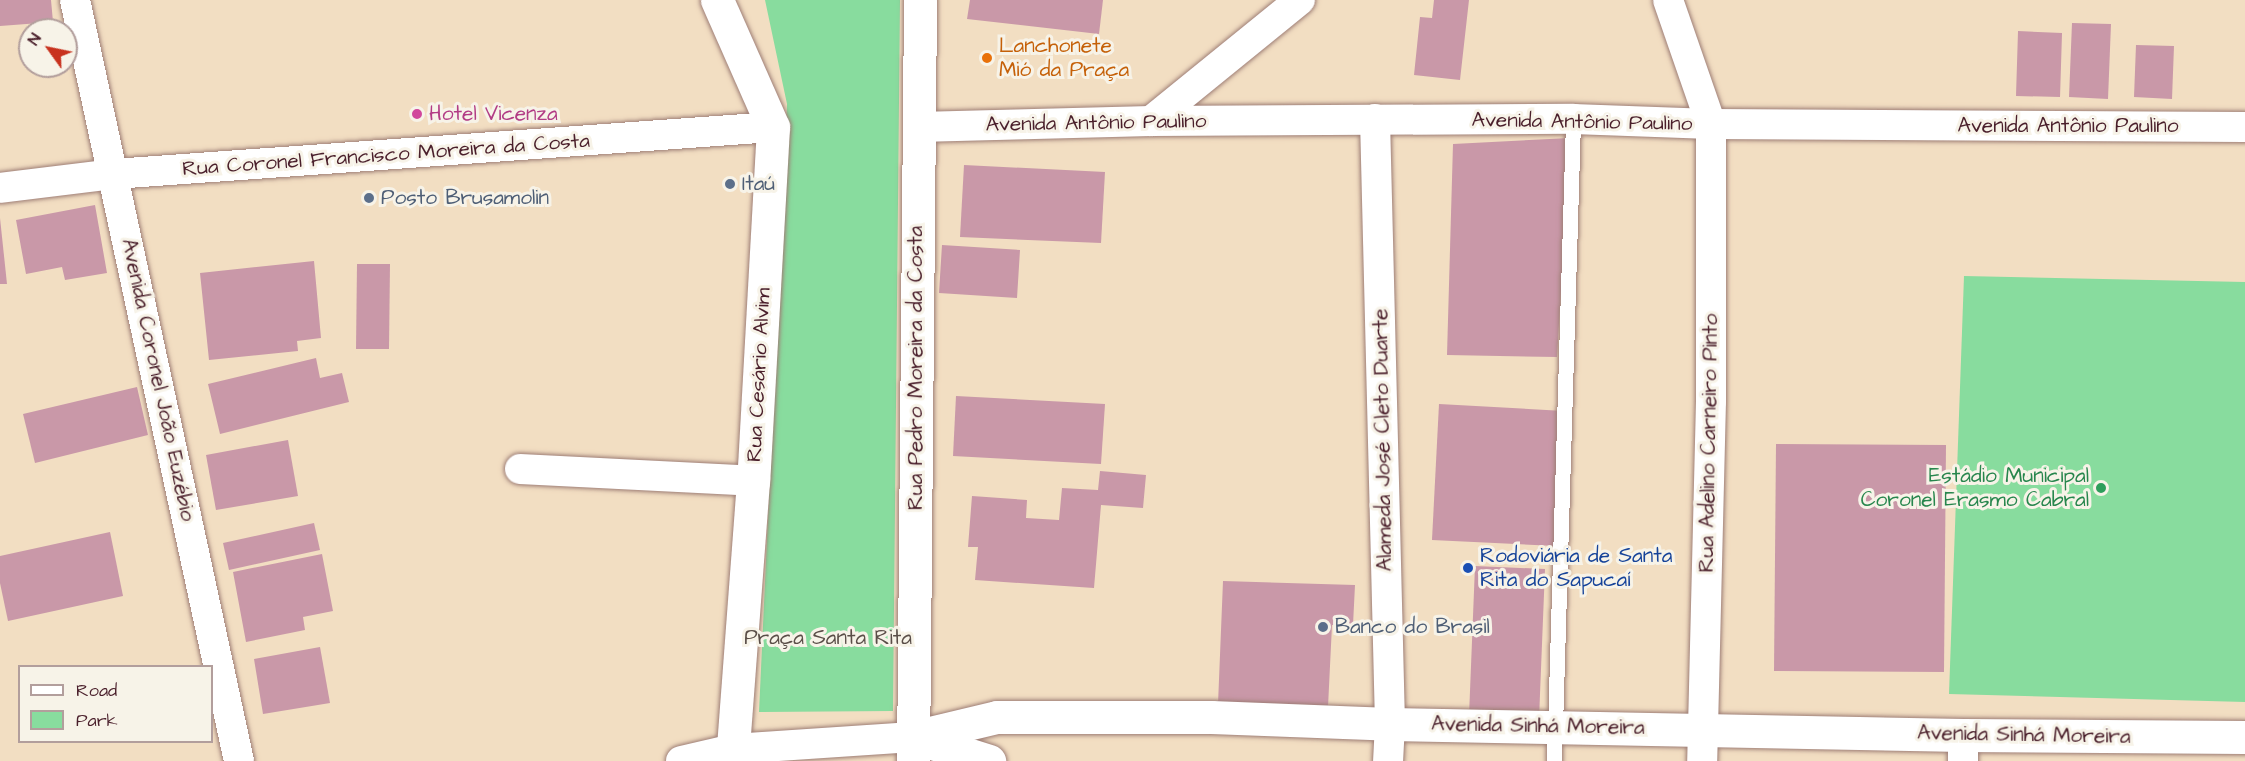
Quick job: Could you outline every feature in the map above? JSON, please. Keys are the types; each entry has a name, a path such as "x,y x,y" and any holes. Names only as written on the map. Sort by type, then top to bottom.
{"main road":[{"name":"Rua Cesário Alvim","path":"717,0 773,127 753,481 732,755"},
{"name":"Rua Pedro Moreira da Costa","path":"913,749 920,0"},
{"name":"Avenida Sinhá Moreira","path":"913,749 997,717 1211,717 1390,724 1555,725 1702,746 1963,748 2245,737"},
{"path":"913,749 989,761"}],"street":[{"name":"Avenida Coronel João Euzébio","path":"75,0 239,761"},
{"path":"1151,121 1299,0"},
{"name":"Rua Adelino Carneiro Pinto","path":"1668,0 1711,124 1711,402 1702,746"},
{"name":"Avenida Antônio Paulino","path":"918,127 1151,121 1573,118 1711,124 2245,128"},
{"name":"Alameda José Cleto Duarte","path":"1375,119 1390,724 1388,761"},
{"name":"Rua Coronel Francisco Moreira da Costa","path":"0,188 114,174 773,127"},
{"path":"520,469 753,481"},
{"path":"681,761 732,755 913,749"}],"lane":[{"path":"1554,761 1573,118"}],"green space":[{"name":"Praça Santa Rita","path":"765,0 900,0 893,711 759,712 787,104"},
{"name":"Estádio Municipal Coronel Erasmo Cabral","path":"1964,276 2245,282 2245,702 1949,694"}],"building":[{"path":"0,0 51,0 53,18 18,18 18,25 0,26"},
{"path":"970,0 1103,0 1099,34 967,19"},
{"path":"1434,0 1469,0 1460,80 1414,75 1420,17 1432,18"},
{"path":"2072,23 2111,24 2108,99 2069,97"},
{"path":"2018,31 2062,33 2060,97 2016,96"},
{"path":"2136,45 2174,46 2172,99 2134,97"},
{"path":"1570,138 1557,357 1447,355 1453,144"},
{"path":"964,165 1105,172 1101,243 960,237"},
{"path":"95,205 107,273 65,280 62,267 26,274 16,220"},
{"path":"0,218 7,284 0,284"},
{"path":"942,245 1020,250 1017,298 939,293"},
{"path":"314,261 321,338 297,341 298,351 209,360 200,273"},
{"path":"357,264 390,264 389,349 356,349"},
{"path":"316,358 320,378 342,373 349,402 220,434 208,384"},
{"path":"137,387 148,435 35,463 23,414"},
{"path":"956,396 1105,404 1101,464 953,456"},
{"path":"1439,404 1564,411 1556,546 1432,540"},
{"path":"288,440 298,496 216,510 206,455"},
{"path":"1776,444 1946,445 1944,672 1774,671"},
{"path":"1100,471 1146,475 1143,508 1101,505 1094,588 975,580 978,547 968,547 972,496 1027,500 1026,518 1059,520 1062,488 1098,490"},
{"path":"314,523 320,550 229,570 223,543"},
{"path":"110,532 123,596 8,621 0,583 0,556"},
{"path":"322,554 333,611 303,617 305,630 246,642 233,572"},
{"path":"1475,566 1545,569 1539,719 1469,716"},
{"path":"1223,581 1355,585 1353,625 1332,625 1328,707 1218,704"},
{"path":"320,647 330,703 263,714 254,659"}],"place":[{"name":"Lanchonete Mió da Praça","path":"987,58"},
{"name":"Hotel Vicenza","path":"417,114"},
{"name":"Itaú","path":"730,184"},
{"name":"Posto Brusamolin","path":"369,198"},
{"name":"Estádio Municipal Coronel Erasmo Cabral","path":"2101,488"},
{"name":"Rodoviária de Santa Rita do Sapucaí","path":"1468,568"},
{"name":"Banco do Brasil","path":"1323,627"}]}
